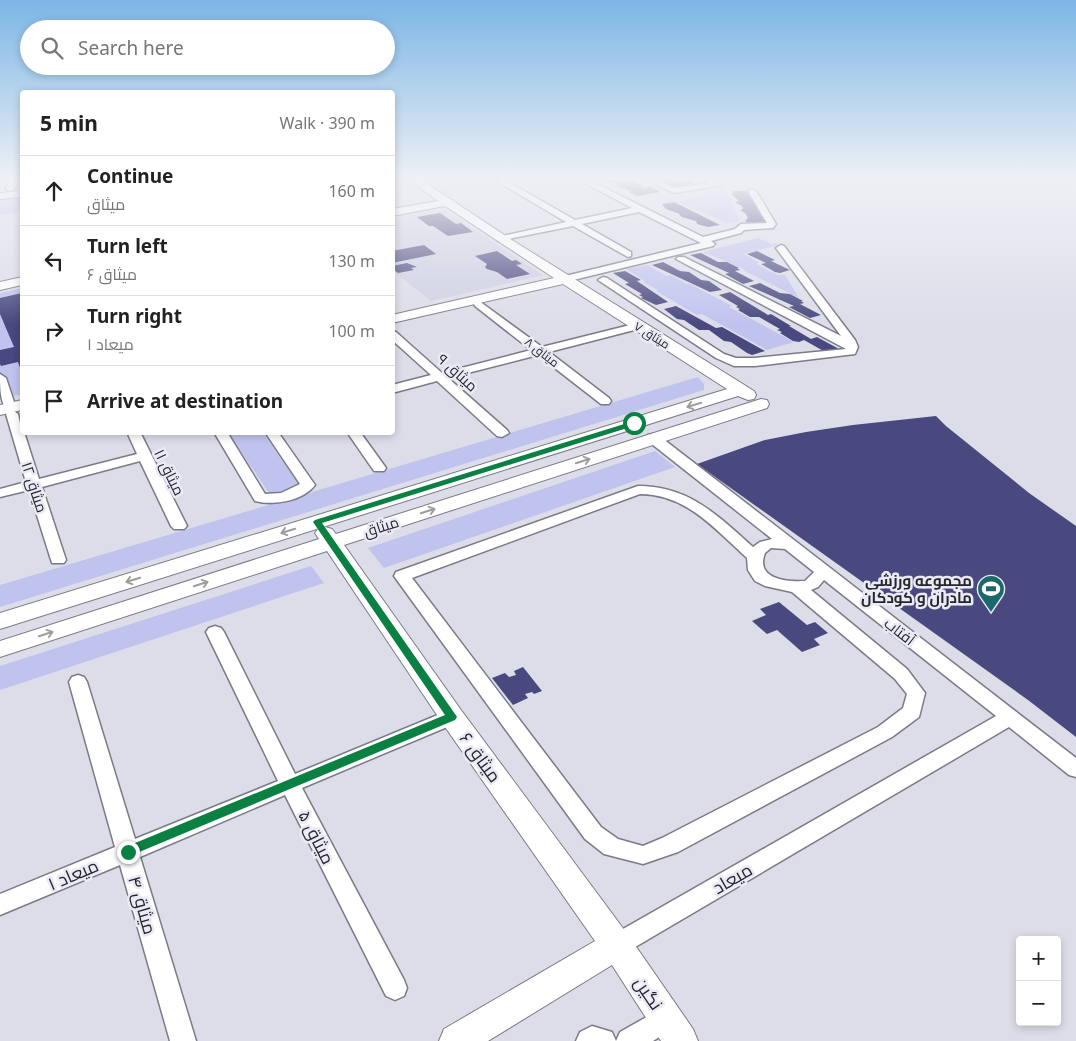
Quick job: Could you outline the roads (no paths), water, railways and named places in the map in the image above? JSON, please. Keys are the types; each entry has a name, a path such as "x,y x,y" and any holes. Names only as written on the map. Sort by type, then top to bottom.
{"street":[{"name":"میثاق ۷","path":"485,228 761,404"},
{"path":"501,239 553,228"},
{"path":"582,228 628,254"},
{"path":"677,228 706,242"},
{"path":"395,318 564,279 706,242 738,231 741,228"},
{"path":"781,248 852,347"},
{"path":"681,259 852,347"},
{"path":"603,280 720,356 734,362 755,362 851,352 852,347"},
{"path":"0,286 20,281"},
{"name":"میثاق ۸","path":"479,304 605,401"},
{"path":"618,313 644,307"},
{"path":"395,388 638,326"},
{"name":"میثاق ۹","path":"395,337 502,433"},
{"name":"میثاق ۱۲","path":"0,378 58,560"},
{"name":"میثاق","path":"0,649 325,532 740,390"},
{"name":"میثاق","path":"0,621 325,532 653,438 761,404"},
{"name":"میثاق ۱۱","path":"134,435 178,526"},
{"path":"222,435 260,498 267,500 301,490 308,485 273,435"},
{"path":"355,435 379,468"},
{"name":"آفتاب","path":"653,438 1076,769"},
{"path":"0,492 144,456"},
{"path":"754,556 693,504 665,490 649,488 638,490 402,576 592,833 612,847 642,855 670,845 885,732 912,712 916,693 901,674 797,587"},
{"name":"میثاق ۶","path":"325,532 452,717 617,946"},
{"path":"790,545 772,542 760,548 754,556 755,567 761,577 777,584 797,587 810,585 822,571"},
{"name":"میثاق ۵","path":"215,632 290,785 395,988"},
{"name":"میثاق ۴","path":"78,682 183,1041"},
{"name":"میعاد ۱","path":"0,905 452,717"},
{"name":"میعاد","path":"456,1041 1010,717"},
{"name":"نگین","path":"617,946 673,1030"},
{"path":"629,1041 673,1030"},
{"path":"588,1041 592,1039 603,1041"}],"place":[{"name":"مجموعه ورزشی مادران و کودکان","path":"991,613"}]}
